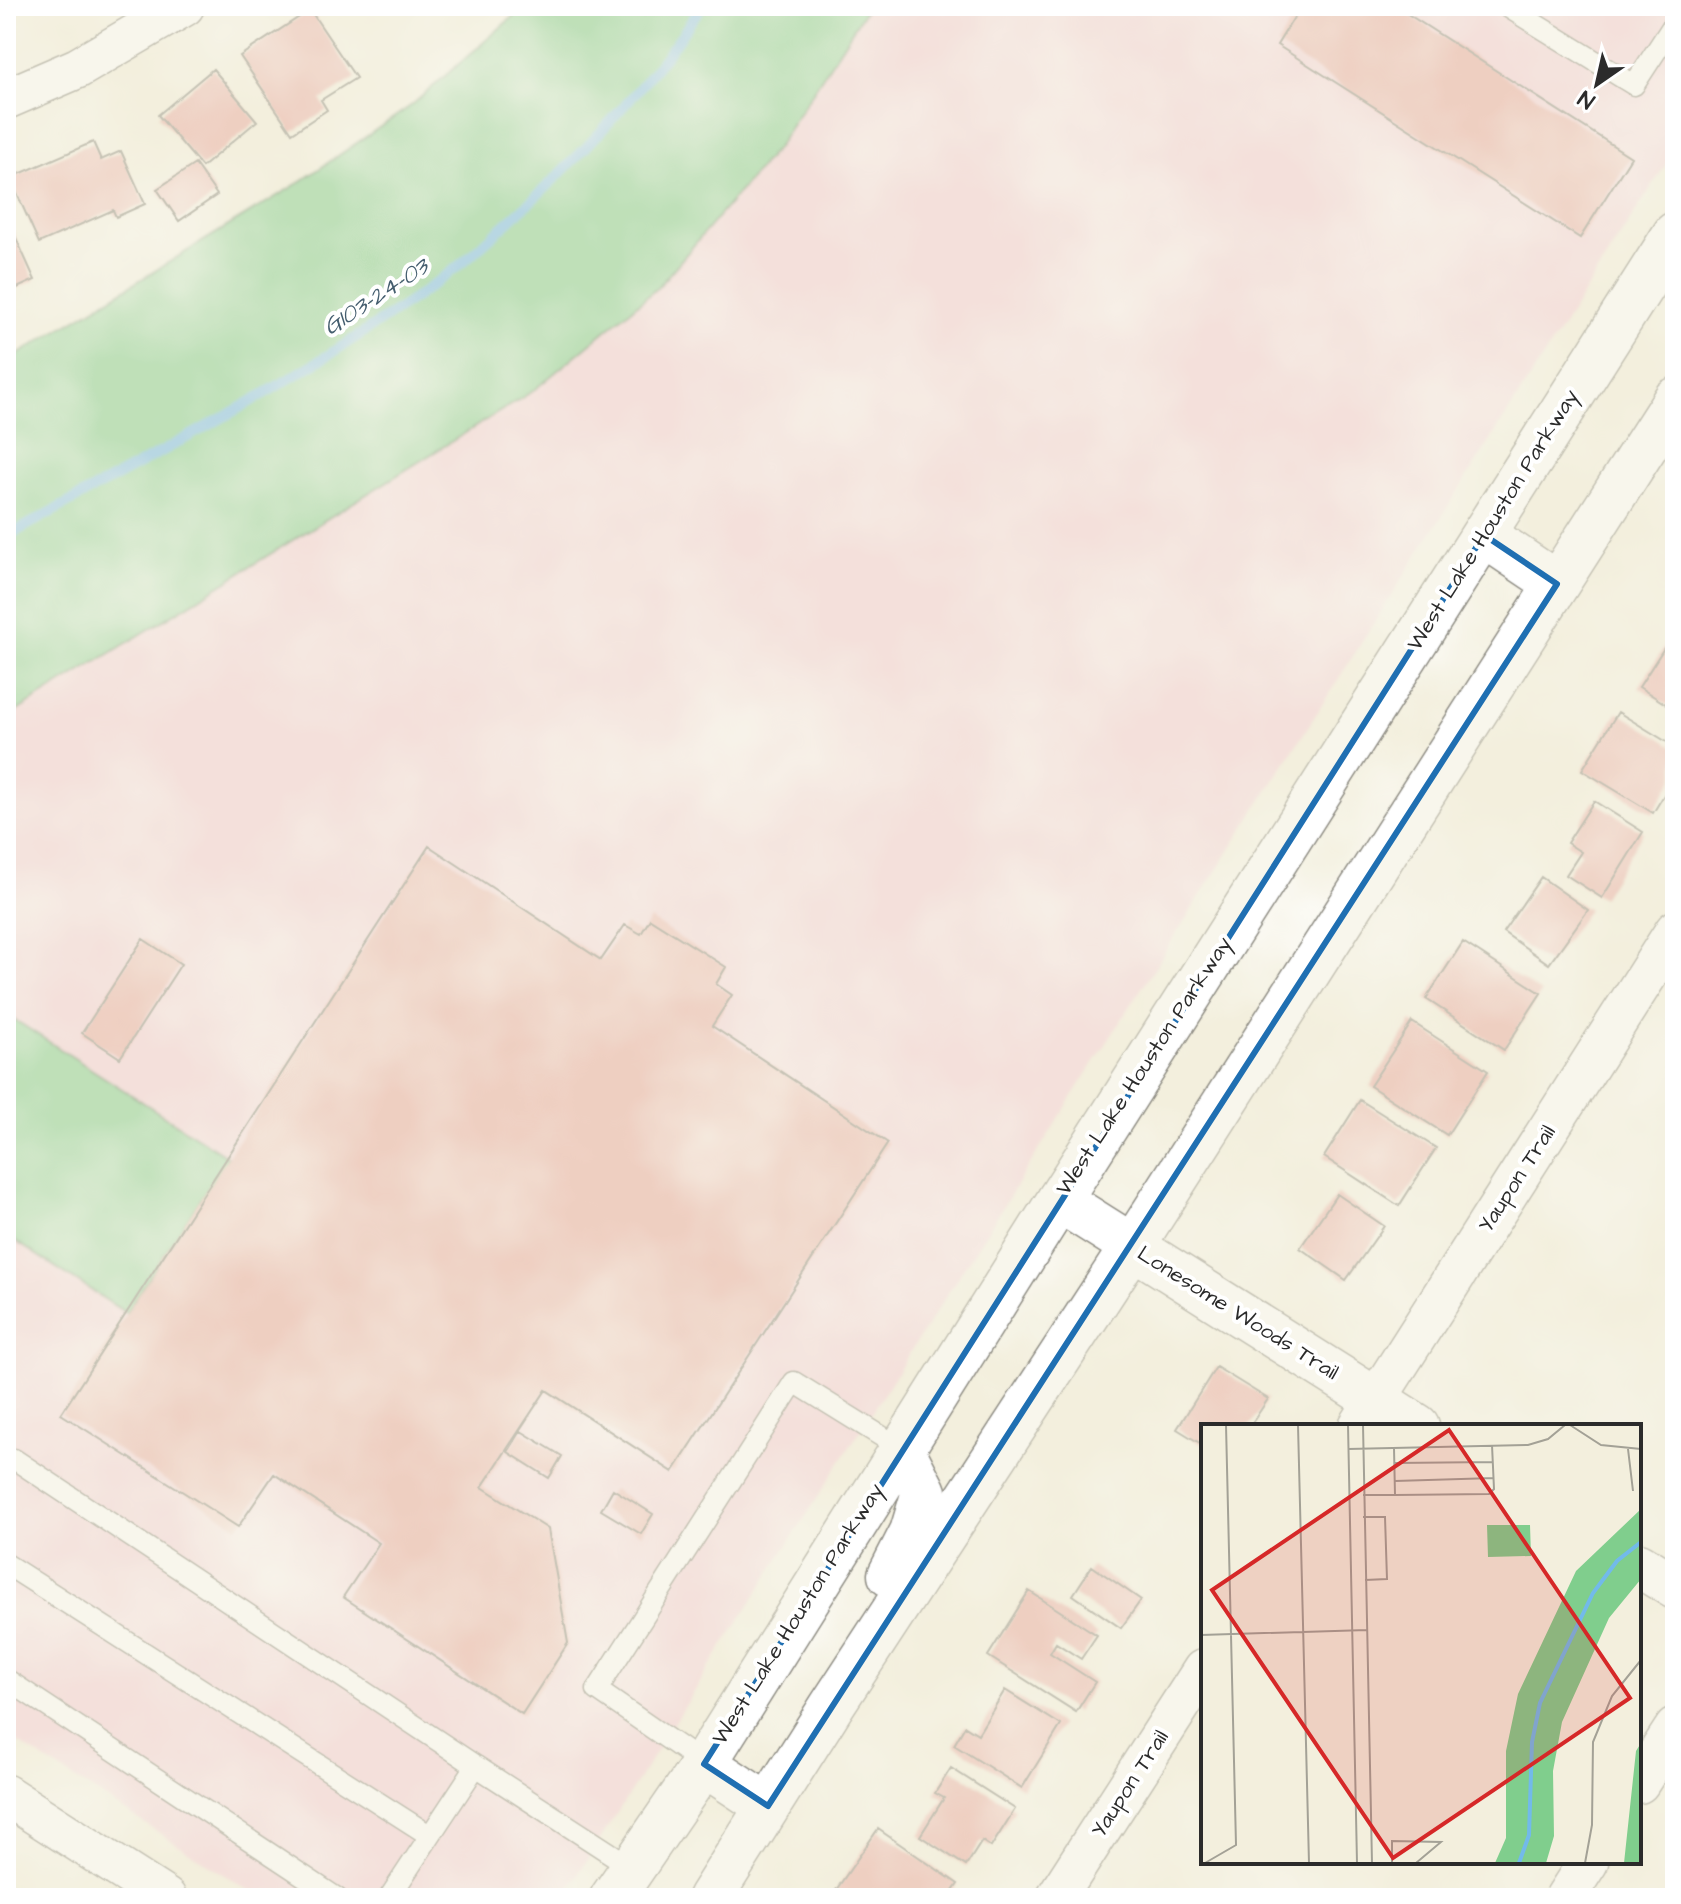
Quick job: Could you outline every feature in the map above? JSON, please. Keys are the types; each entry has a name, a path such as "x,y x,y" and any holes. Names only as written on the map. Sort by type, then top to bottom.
{"main road":[{"name":"West Lake Houston Parkway","path":"622,1883 704,1764 1059,1200 1675,234"},
{"path":"710,1898 1675,400"},
{"path":"1484,535 1557,584"},
{"name":"Lonesome Woods Trail","path":"1059,1200 1132,1247 1368,1413 1409,1424"},
{"path":"831,1707 828,1672 887,1582 912,1532 924,1492 902,1449"},
{"path":"1641,1566 1675,1587"},
{"path":"704,1764 768,1806"}],"street":[{"path":"6,99 78,68 184,6"},
{"name":"Yaupon Trail","path":"1368,1413 1675,931"},
{"name":"Yaupon Trail","path":"1056,1898 1201,1673"},
{"path":"1641,1780 1675,1728"},
{"path":"6,1795 166,1898"},
{"path":"1565,1898 1587,1864"}],"lane":[{"path":"1506,6 1634,85 1675,22"},
{"path":"704,1764 597,1690 794,1382 902,1449"},
{"path":"6,1459 14,1459 476,1766 622,1883"},
{"path":"6,1564 429,1835"},
{"path":"6,1679 337,1898"},
{"path":"389,1898 476,1766"}],"highlighted area":[{"path":"1484,535 1557,584 768,1806 704,1764"}],"shaded area":[{"path":"868,6 1675,6 1675,150 563,1898 261,1898 6,1735 6,718 533,391 658,287 776,149"}],"green space":[{"path":"525,6 868,6 776,149 658,287 533,391 6,718 6,362 300,182 412,105"},
{"path":"15,1020 228,1157 126,1313 6,1235 6,1034"}],"building":[{"path":"1301,6 1395,6 1631,157 1580,238 1277,45"},
{"path":"310,10 356,78 321,100 327,110 292,133 240,56"},
{"path":"213,69 257,121 202,167 158,115"},
{"path":"93,142 101,160 121,151 145,204 116,217 113,210 39,243 10,178"},
{"path":"195,164 217,195 179,221 157,189"},
{"path":"6,216 35,280 6,293"},
{"path":"1675,631 1675,710 1639,687"},
{"path":"1618,712 1675,747 1675,777 1653,813 1582,770"},
{"path":"1594,801 1643,832 1602,898 1566,875 1581,852 1567,843"},
{"path":"429,846 601,960 625,925 641,934 650,919 726,967 716,984 732,995 712,1026 888,1143 673,1472 546,1390 482,1487 548,1529 568,1643 522,1714 343,1597 379,1543 274,1474 238,1527 61,1414"},
{"path":"1541,877 1588,910 1549,964 1503,932"},
{"path":"143,939 181,964 120,1058 82,1033"},
{"path":"1463,942 1541,993 1504,1050 1426,999"},
{"path":"1412,1022 1488,1071 1447,1135 1370,1086"},
{"path":"1360,1100 1436,1148 1399,1206 1324,1157"},
{"path":"1337,1194 1384,1226 1346,1280 1300,1248"},
{"path":"1216,1367 1268,1399 1251,1424 1201,1424 1201,1444 1177,1429"},
{"path":"521,1431 562,1456 549,1478 508,1452"},
{"path":"613,1489 653,1514 641,1534 601,1510"},
{"path":"1092,1566 1141,1600 1121,1628 1073,1595"},
{"path":"1029,1591 1097,1635 1081,1659 1056,1643 1050,1653 1095,1682 1076,1712 988,1656"},
{"path":"1005,1690 1061,1725 1022,1788 954,1745 965,1726 978,1734"},
{"path":"951,1768 1015,1809 991,1847 982,1841 966,1866 920,1836 944,1798 935,1793"},
{"path":"878,1829 958,1884 948,1898 841,1898 834,1893"}],"waterway":[{"name":"G103-24-03","path":"6,537 287,380 396,311 455,269 555,179 607,125 702,6"}]}
